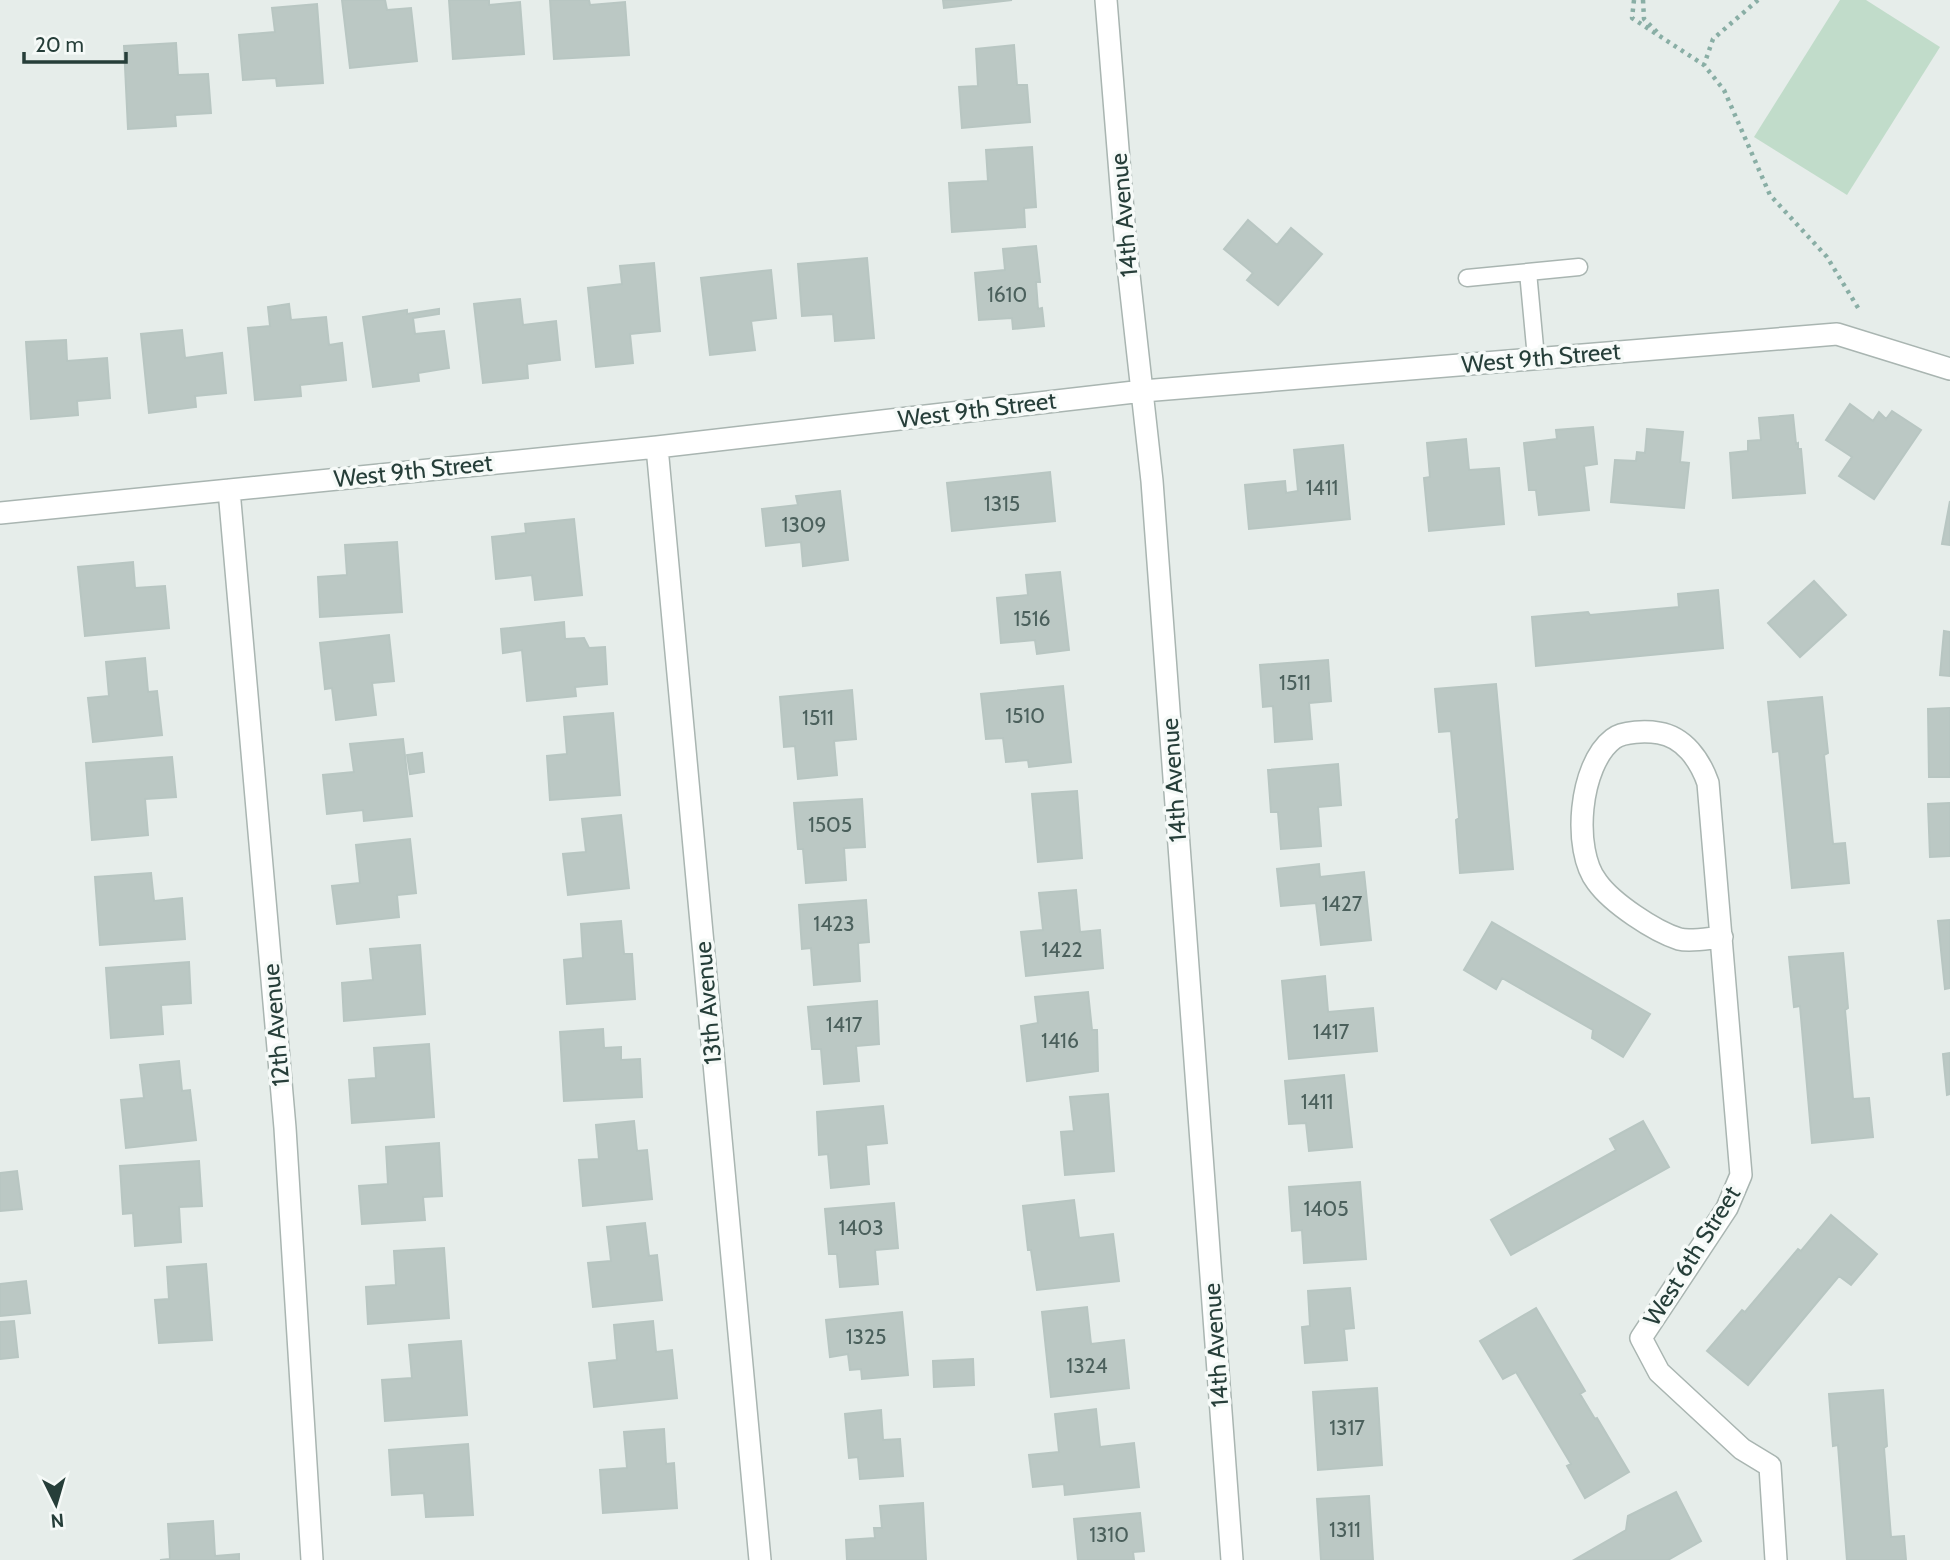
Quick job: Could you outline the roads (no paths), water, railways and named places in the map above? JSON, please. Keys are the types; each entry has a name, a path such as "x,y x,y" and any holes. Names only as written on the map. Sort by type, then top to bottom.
{"street":[{"name":"14th Avenue","path":"1107,0 1126,248 1152,481 1232,1560"},
{"name":"West 9th Street","path":"0,513 657,447 1143,391 1837,334 1950,369"},
{"name":"13th Avenue","path":"657,447 760,1560"},
{"name":"12th Avenue","path":"229,490 285,1128 312,1560"},
{"name":"West 6th Street","path":"1722,937 1681,939 1618,904 1595,881 1586,856 1582,808 1587,777 1599,754 1614,737 1646,731 1670,735 1687,747 1702,764 1708,783 1722,937 1741,1174 1727,1208 1641,1338 1659,1371 1742,1449 1770,1466 1776,1560"}],"lane":[{"path":"1467,278 1579,267"},
{"path":"1528,272 1536,358"}]}
